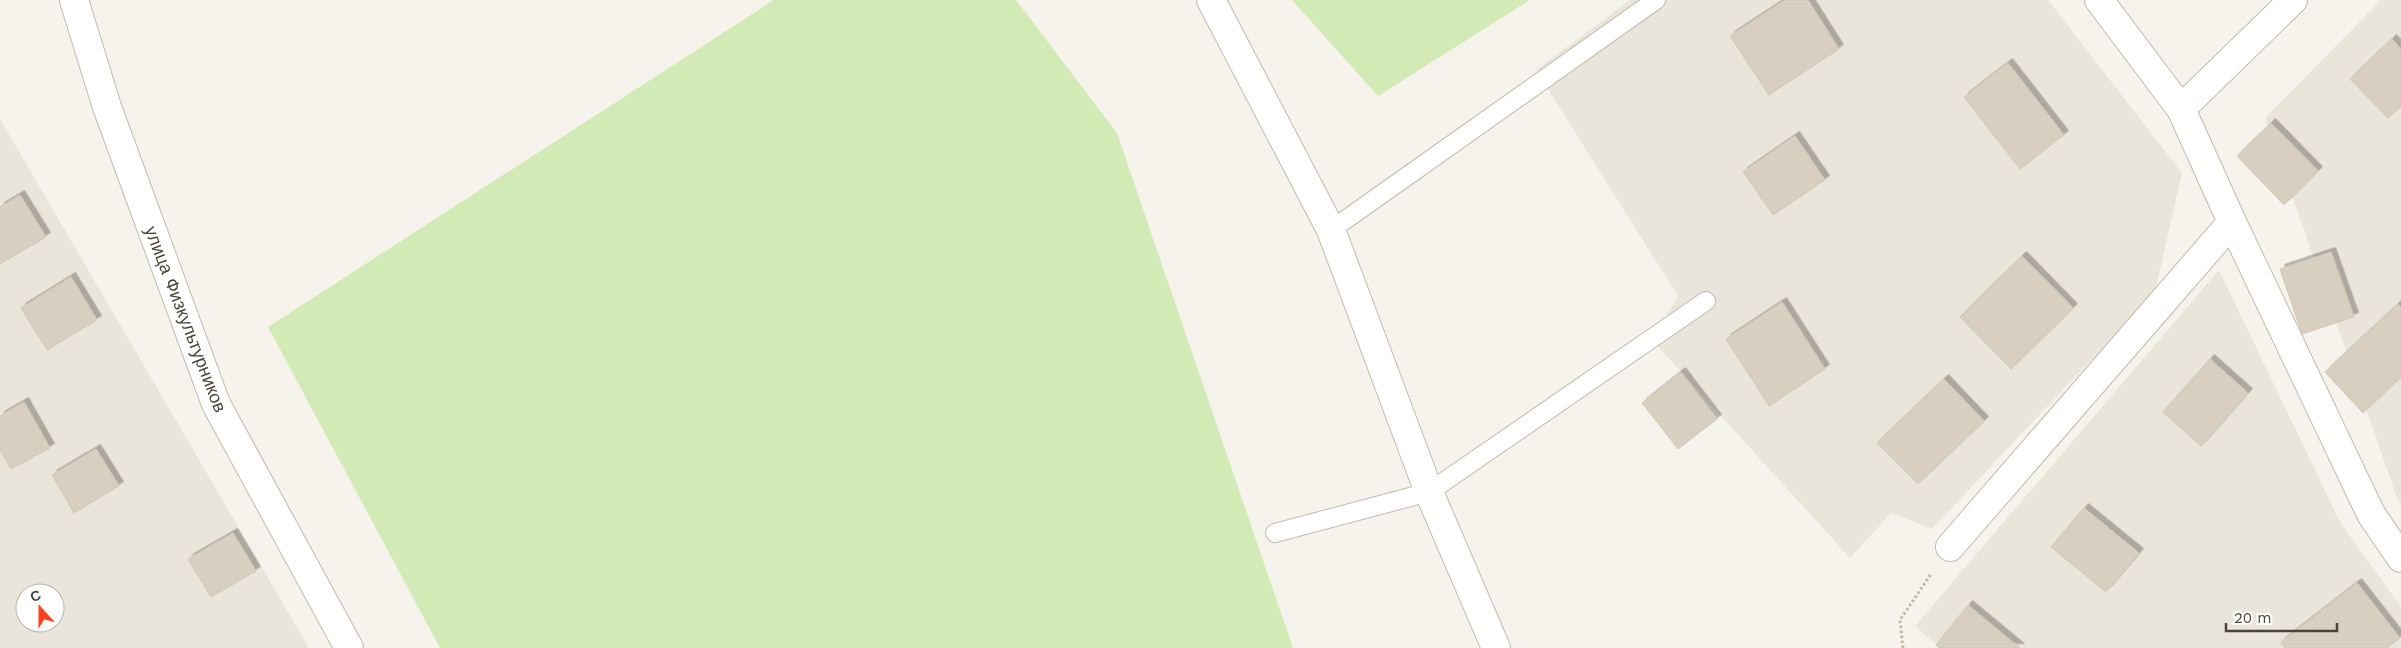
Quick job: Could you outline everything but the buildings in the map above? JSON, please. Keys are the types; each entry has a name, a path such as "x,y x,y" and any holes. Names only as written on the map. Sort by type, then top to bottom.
{"street":[{"name":"улица Физкультурников","path":"74,0 106,107 216,404 349,648"},
{"path":"1211,0 1331,230 1428,492 1496,648"},
{"path":"2099,0 2181,109 2232,222 2371,514 2401,558"},
{"path":"2181,109 2292,0"},
{"path":"1950,546 2232,222"}],"lane":[{"path":"1331,230 1656,0"},
{"path":"1275,533 1428,492 1706,301"}],"path":[{"path":"1903,648 1900,620 1950,546"}],"shaded area":[{"path":"1630,0 2048,0 2182,173 2155,292 1932,529 1891,513 1850,558 1652,340 1678,296 1536,70"},
{"path":"2381,0 2401,0 2401,503 2397,498 2265,118"},
{"path":"0,119 309,648 0,648"},
{"path":"2219,270 2340,522 2401,607 2401,648 1940,648 1915,626"}],"green space":[{"path":"774,0 1016,0 1117,133 1293,648 440,648 268,327"},
{"path":"1292,0 1530,0 1378,96"}]}
